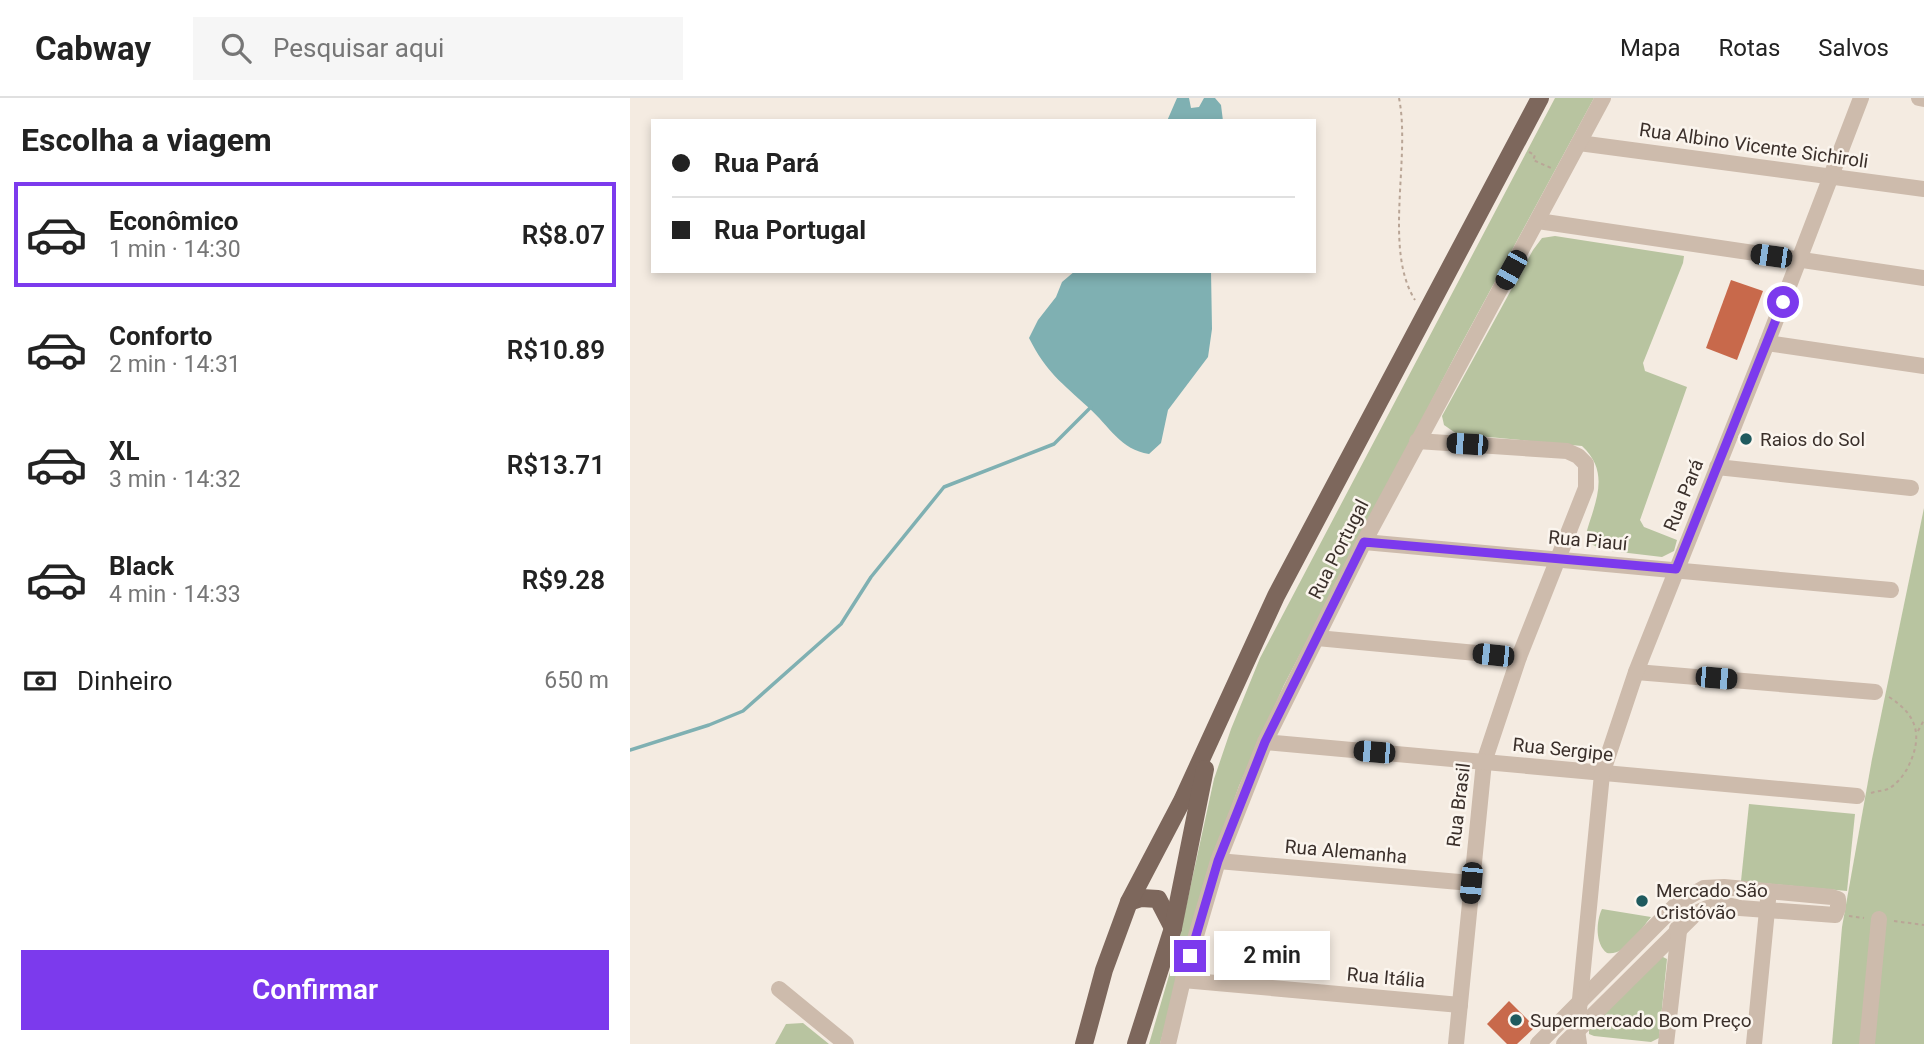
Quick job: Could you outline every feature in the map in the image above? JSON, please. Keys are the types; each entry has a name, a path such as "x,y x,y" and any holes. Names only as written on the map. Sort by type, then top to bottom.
{"main road":[{"path":"1084,1044 1104,970 1129,902 1210,741 1276,596 1540,98"},
{"path":"1136,1044 1172,928 1210,741"},
{"path":"1129,902 1141,898 1158,899 1172,928"}],"street":[{"name":"Rua Portugal","path":"1168,1044 1182,979 1218,861 1265,742 1417,441 1603,98"},
{"name":"Rua Pará","path":"1579,1041 1579,1002 1602,774 1636,672 1861,98"},
{"path":"1919,98 1924,99"},
{"name":"Rua Albino Vicente Sichiroli","path":"1579,143 1924,189"},
{"path":"1538,221 1924,278"},
{"path":"1767,342 1924,366"},
{"name":"Rua Brasil","path":"1417,441 1567,451 1586,464 1586,488 1518,657 1484,762 1456,1044"},
{"path":"1717,467 1911,488"},
{"name":"Rua Piauí","path":"1364,542 1891,590"},
{"path":"1317,638 1518,657"},
{"path":"1636,672 1875,692"},
{"name":"Rua Sergipe","path":"1265,742 1857,796"},
{"name":"Rua Alemanha","path":"1218,861 1471,883"},
{"path":"1538,1044 1679,902 1704,888 1744,888 1838,899 1835,915 1740,908 1726,904 1710,906 1695,914 1579,1041 1564,1044"},
{"path":"1740,908 1744,888"},
{"path":"1754,1044 1769,891"},
{"path":"1663,918 1679,932"},
{"path":"1867,1044 1879,919"},
{"path":"1665,1044 1679,932"},
{"name":"Rua Itália","path":"1182,979 1460,1005"},
{"path":"779,989 846,1044"}],"path":[{"path":"1399,98 1404,121 1400,229 1404,275 1410,292 1425,316"},
{"path":"1529,152 1535,155 1533,160 1555,170"},
{"path":"1857,796 1891,788 1903,777 1916,752 1917,733 1912,718 1902,705 1875,692"},
{"path":"1917,733 1924,720"}],"green space":[{"path":"1555,98 1594,98 1457,352 1284,685 1239,786 1202,890 1160,1044 1149,1044 1177,948 1214,779 1260,658"},
{"path":"1555,236 1684,256 1643,363 1645,371 1687,387 1640,520 1644,527 1677,540 1674,551 1662,557 1603,550 1591,544 1586,534 1596,499 1598,477 1591,456 1582,446 1457,434 1444,425 1442,416 1533,250 1542,238"},
{"path":"1924,508 1924,1044 1832,1044 1842,927 1872,759"},
{"path":"1749,804 1855,814 1847,891 1741,881"},
{"path":"1602,909 1651,917 1626,946 1614,953 1607,953 1600,944 1598,932"},
{"path":"1661,956 1667,959 1659,1038 1651,1042 1589,1034 1589,1029"},
{"path":"803,1023 829,1044 775,1044 786,1024"}],"water":[{"path":"1177,98 1189,98 1191,108 1199,107 1204,98 1215,98 1221,105 1223,119 1168,119"},
{"path":"1073,273 1211,273 1212,329 1208,357 1168,410 1161,443 1149,454 1131,448 1116,436 1055,376 1029,338 1038,320 1056,297 1062,282"}],"building":[{"path":"1731,280 1763,291 1737,360 1706,348"},
{"path":"1509,1001 1535,1027 1517,1044 1507,1044 1487,1024"}],"waterway":[{"path":"630,750 709,725 743,711 841,624 871,577 944,487 1054,444 1091,407"}],"place":[{"name":"Raios do Sol","path":"1746,439"},
{"name":"Mercado São Cristóvão","path":"1642,901"},
{"name":"Supermercado Bom Preço","path":"1516,1020"}],"route":[{"path":"1190,956 1218,861 1265,742 1364,542 1676,569 1783,302"}]}
